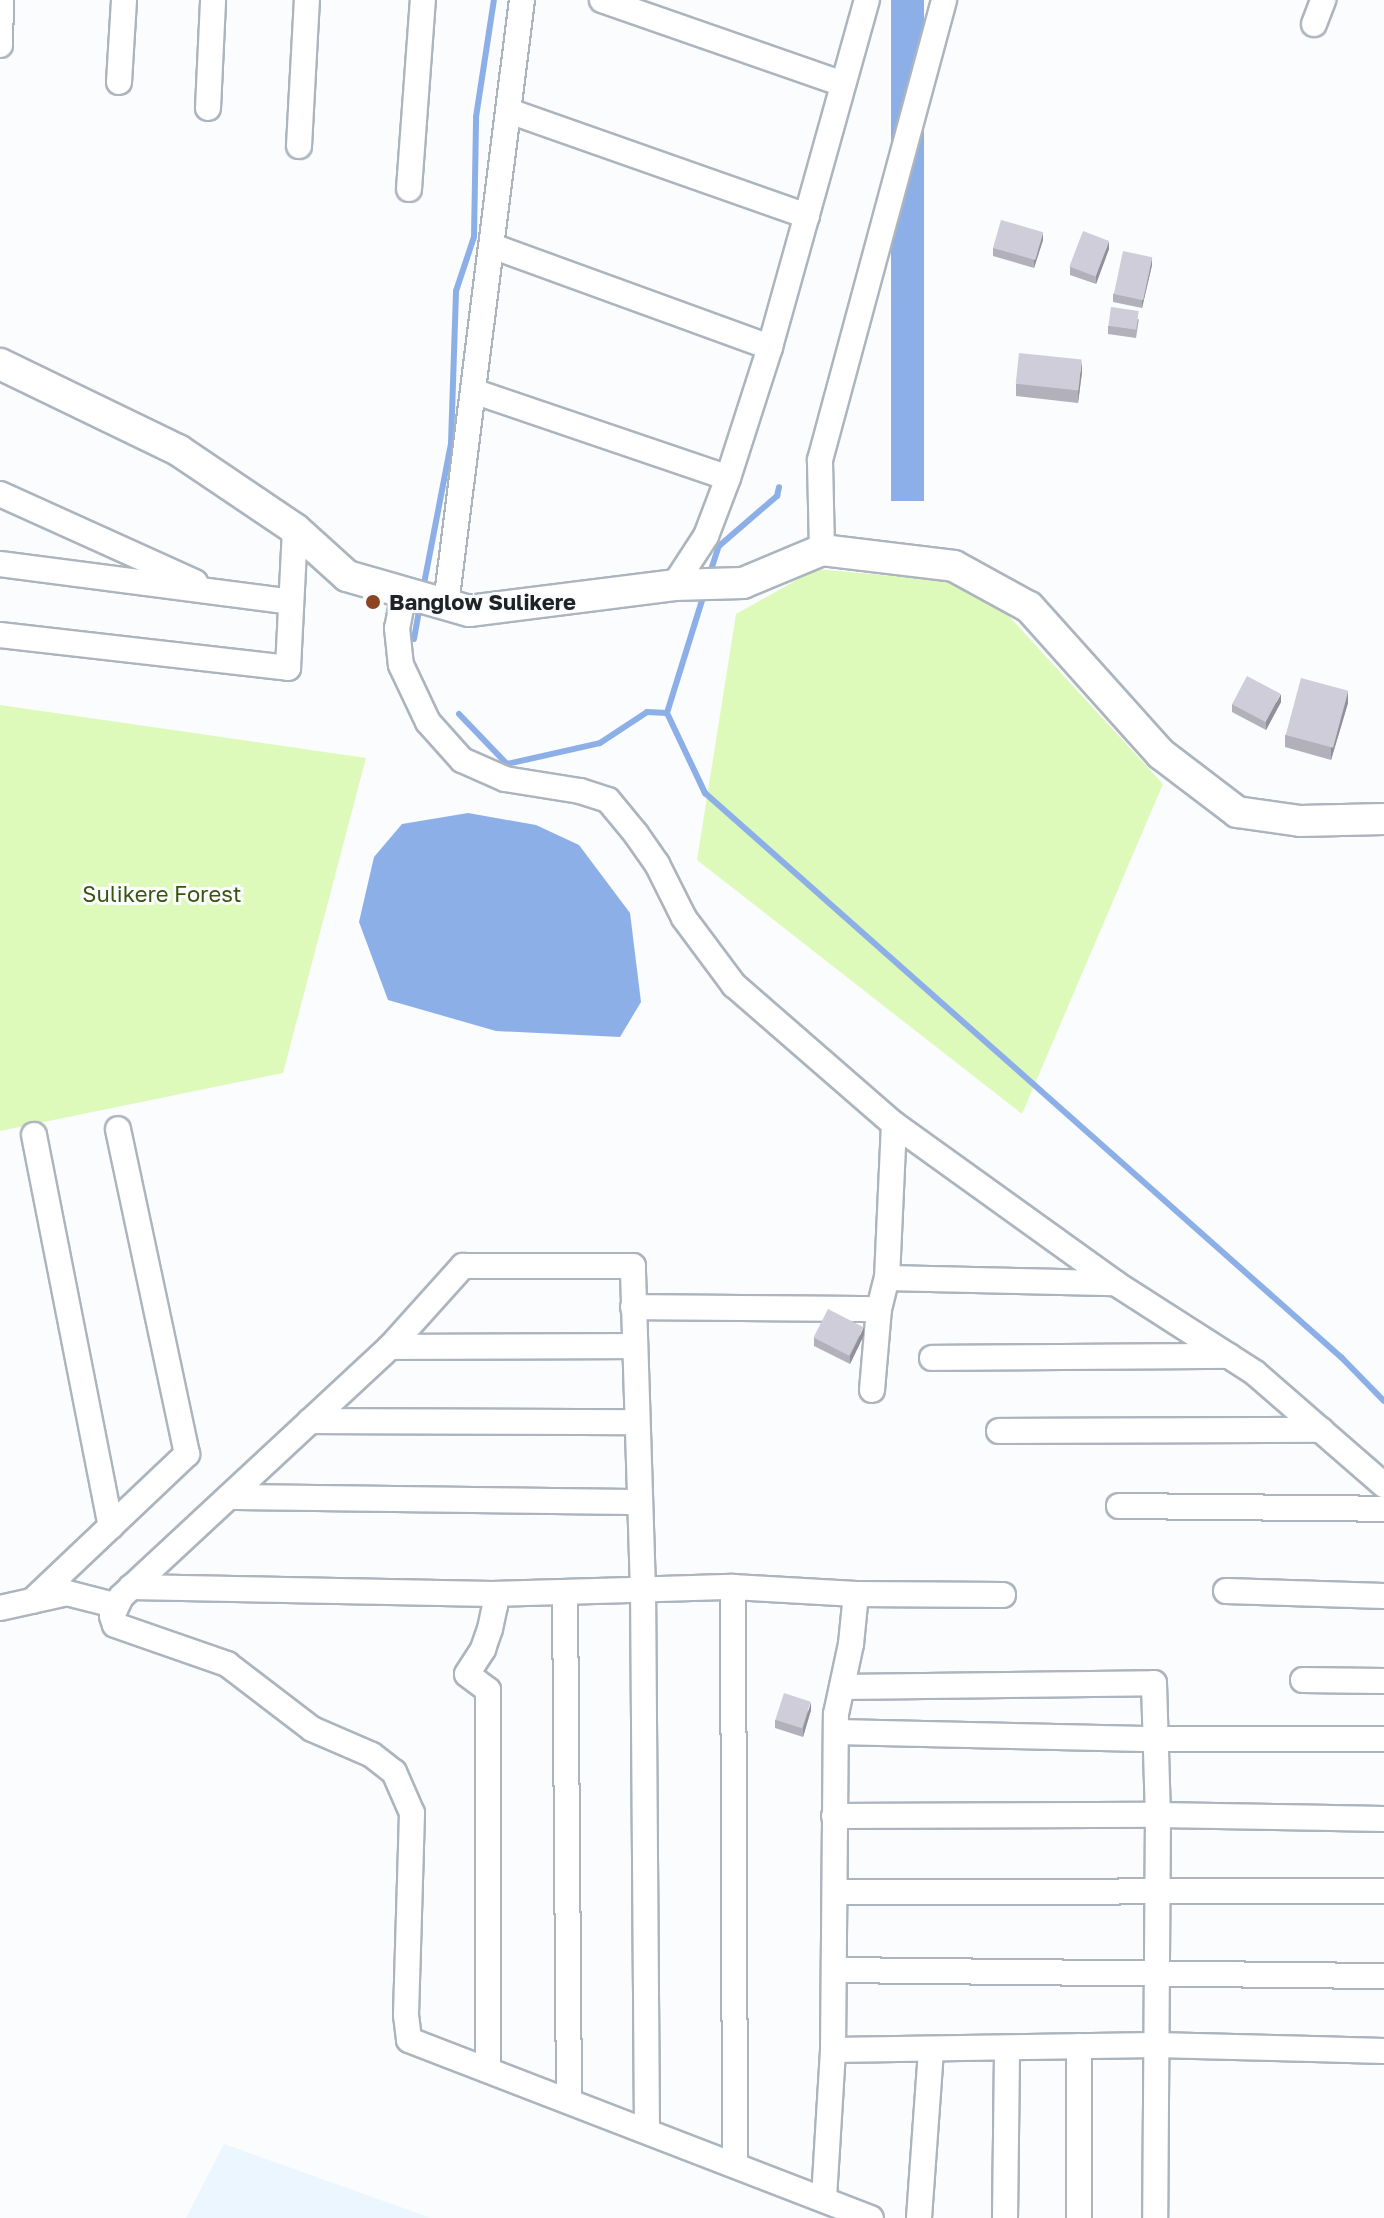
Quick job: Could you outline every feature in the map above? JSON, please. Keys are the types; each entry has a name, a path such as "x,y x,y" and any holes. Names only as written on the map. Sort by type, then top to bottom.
{"main road":[{"path":"0,364 178,450 295,529 347,576 469,611 674,585 743,583 822,550 954,566 1029,607 1161,754 1237,812 1300,821 1384,819"}],"street":[{"path":"0,45 1,0"},
{"path":"119,82 124,0"},
{"path":"208,108 213,0"},
{"path":"299,146 307,0"},
{"path":"409,189 423,0"},
{"path":"446,604 522,0"},
{"path":"602,0 843,84"},
{"path":"674,585 706,536 728,478 770,347 867,0"},
{"path":"822,550 820,460 944,0"},
{"path":"1314,24 1323,0"},
{"path":"509,111 807,216"},
{"path":"492,246 770,347"},
{"path":"473,391 728,478"},
{"path":"0,494 217,592"},
{"path":"0,635 288,668 295,529"},
{"path":"0,564 291,602"},
{"path":"404,593 397,628 401,665 428,722 462,760 505,779 580,791 608,800 657,864 684,918 734,985 894,1124 1115,1283 1255,1373 1384,1485"},
{"path":"872,1390 879,1309 887,1278 894,1124"},
{"path":"32,1601 187,1454 118,1129"},
{"path":"34,1135 111,1526"},
{"path":"647,2130 643,1590 633,1346 633,1266 463,1266 390,1347 123,1596 112,1616 115,1625 126,1632 198,1652 240,1671 301,1722 372,1755 394,1772 412,1813 406,2015 409,2040 871,2218"},
{"path":"887,1278 1115,1283"},
{"path":"633,1307 879,1309"},
{"path":"390,1347 633,1346"},
{"path":"932,1358 1229,1356"},
{"path":"310,1421 636,1422"},
{"path":"999,1431 1321,1430"},
{"path":"229,1497 639,1502"},
{"path":"1119,1506 1384,1509"},
{"path":"733,1587 735,2164"},
{"path":"0,1608 67,1593 123,1596 492,1594 733,1587 856,1594 1003,1595"},
{"path":"1226,1591 1384,1596"},
{"path":"565,1592 569,2101"},
{"path":"488,2070 488,1690 467,1674 483,1649 490,1629 495,1606 492,1594"},
{"path":"824,2198 833,2050 836,1732 856,1594"},
{"path":"1303,1680 1384,1681"},
{"path":"842,1687 1154,1683 1158,1815 1155,2218"},
{"path":"836,1732 1156,1739 1384,1739"},
{"path":"834,1816 1158,1815 1384,1819"},
{"path":"835,1892 1157,1889 1384,1891"},
{"path":"834,1970 1384,1976"},
{"path":"833,2050 1156,2045 1384,2051"},
{"path":"1079,2046 1079,2218"},
{"path":"1005,2218 1007,2048"},
{"path":"919,2218 931,2049"}],"shaded area":[{"path":"224,2144 431,2218 186,2218"}],"green space":[{"path":"816,569 947,581 1006,613 1163,784 1022,1114 697,860 736,614"},
{"name":"Sulikere Forest","path":"0,705 366,758 283,1073 0,1131"}],"water":[{"path":"891,0 924,0 924,501 891,501"},
{"path":"468,813 536,825 579,845 630,913 641,1002 620,1037 496,1031 388,1000 359,922 374,857 402,824"}],"building":[{"path":"1001,220 1043,232 1035,260 993,248"},
{"path":"1083,231 1109,241 1096,277 1069,266"},
{"path":"1123,251 1152,257 1143,300 1114,294"},
{"path":"1111,307 1139,311 1136,330 1108,326"},
{"path":"1019,353 1082,360 1078,390 1016,384"},
{"path":"1247,676 1281,694 1266,722 1232,704"},
{"path":"1301,678 1348,691 1333,748 1286,735"},
{"path":"828,1309 864,1327 849,1356 813,1338"},
{"path":"784,1693 811,1702 802,1728 775,1720"}],"waterway":[{"path":"423,589 451,443 456,291 474,237 476,117 494,0"},
{"path":"709,576 719,546 777,496 779,487"},
{"path":"704,594 667,713 705,793 1342,1358 1384,1401"},
{"path":"414,639 420,604"},
{"path":"459,714 507,764 600,743 647,712 667,713"}],"place":[{"name":"Banglow Sulikere","path":"373,602"}]}
